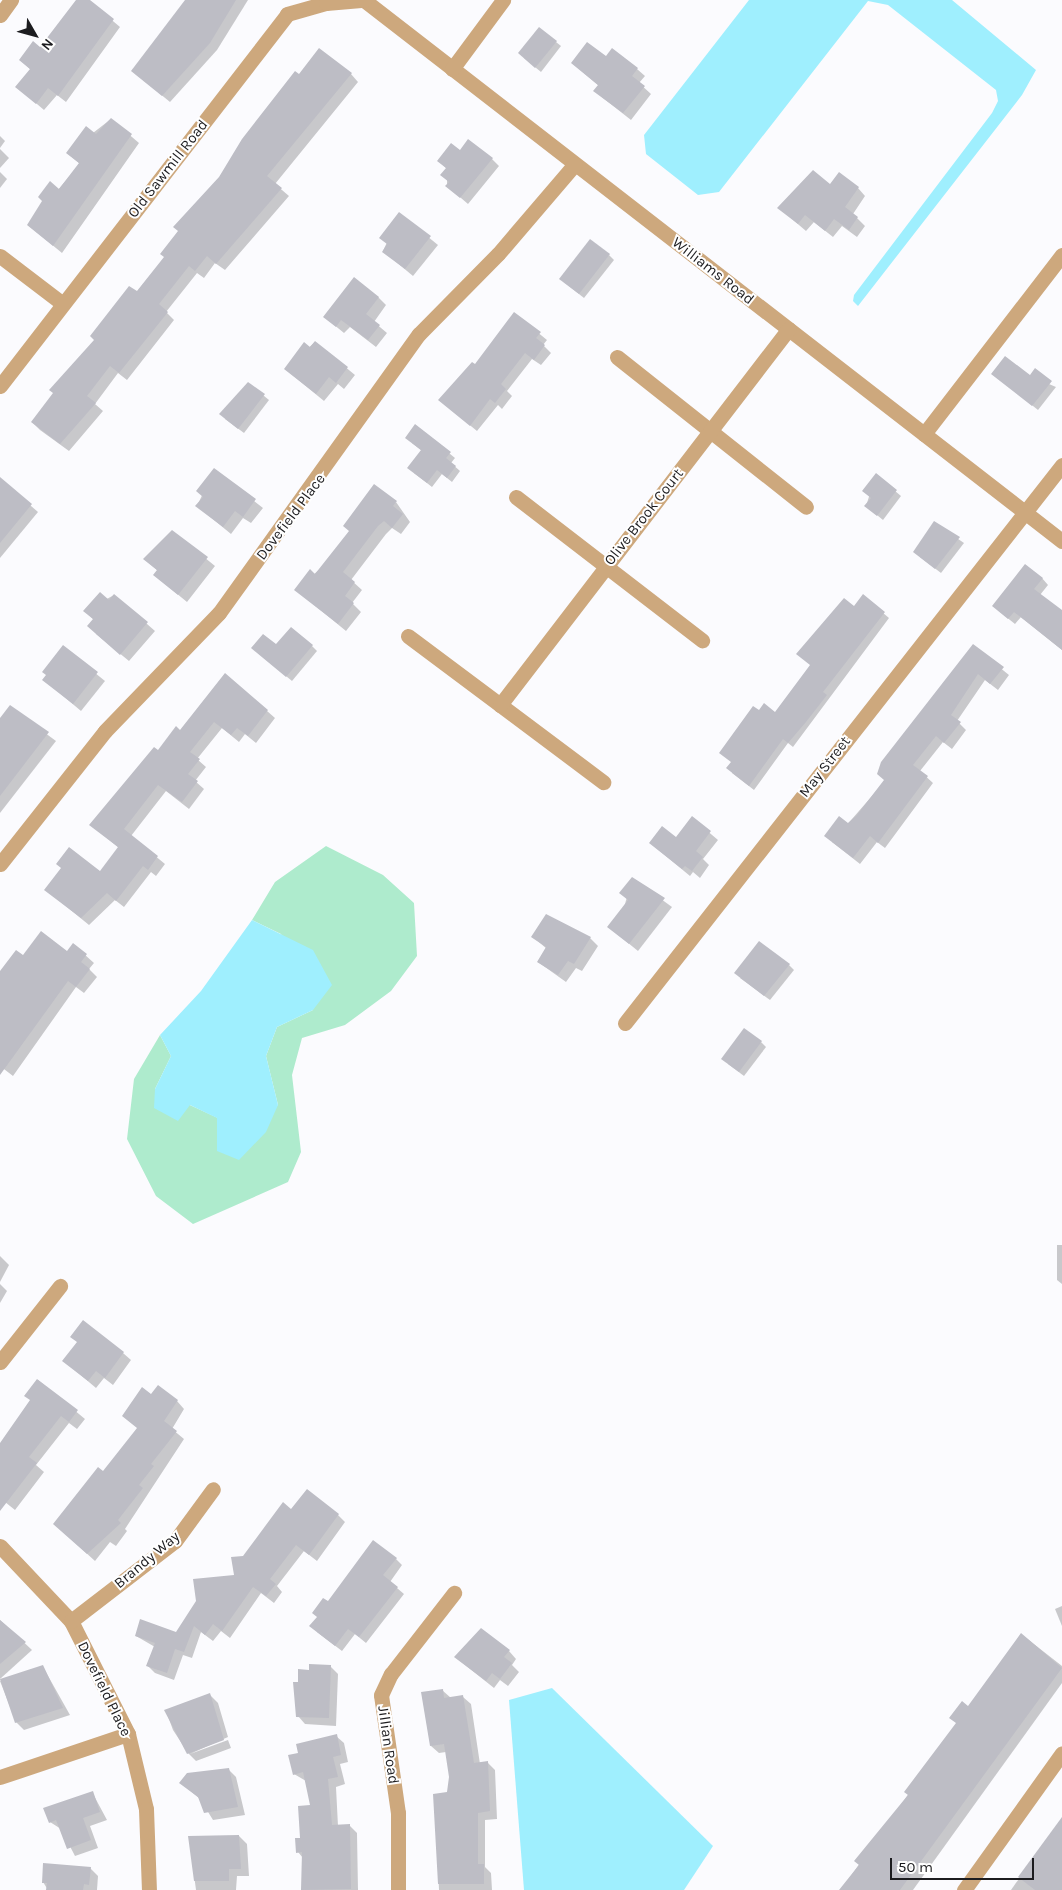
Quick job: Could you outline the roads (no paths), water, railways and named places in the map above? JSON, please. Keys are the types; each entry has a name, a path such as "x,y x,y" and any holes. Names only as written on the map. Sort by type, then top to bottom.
{"street":[{"path":"0,15 11,0"},
{"name":"Williams Road","path":"364,0 1062,541"},
{"name":"Old Sawmill Road","path":"0,386 287,14 326,3 364,0"},
{"path":"452,69 503,0"},
{"name":"Dovefield Place","path":"0,864 105,731 219,613 419,334 498,254 575,164"},
{"path":"0,256 63,304"},
{"path":"924,434 1062,256"},
{"name":"Olive Brook Court","path":"500,705 789,329"},
{"path":"617,357 806,507"},
{"name":"May Street","path":"625,1022 1062,465"},
{"path":"516,497 702,640"},
{"path":"408,636 602,782"},
{"path":"0,1362 60,1286"},
{"name":"Brandy Way","path":"71,1621 175,1541 213,1489"},
{"name":"Dovefield Place","path":"0,1546 71,1621 128,1734 146,1808 148,1890"},
{"name":"Jillian Road","path":"398,1890 398,1813 381,1695 391,1674 454,1593"},
{"path":"0,1777 128,1734"},
{"path":"964,1890 1062,1754"}],"water":[{"path":"749,0 952,0 1036,70 1022,95 858,306 853,301 854,295 992,113 998,101 996,90 888,5 868,1 719,192 698,195 646,154 644,135"},
{"path":"252,920 313,950 332,985 313,1010 277,1027 266,1056 278,1105 266,1132 239,1160 217,1151 217,1118 190,1105 178,1121 154,1108 155,1089 171,1056 160,1035 201,991"},
{"path":"552,1688 713,1846 684,1890 524,1890 509,1700"}]}
